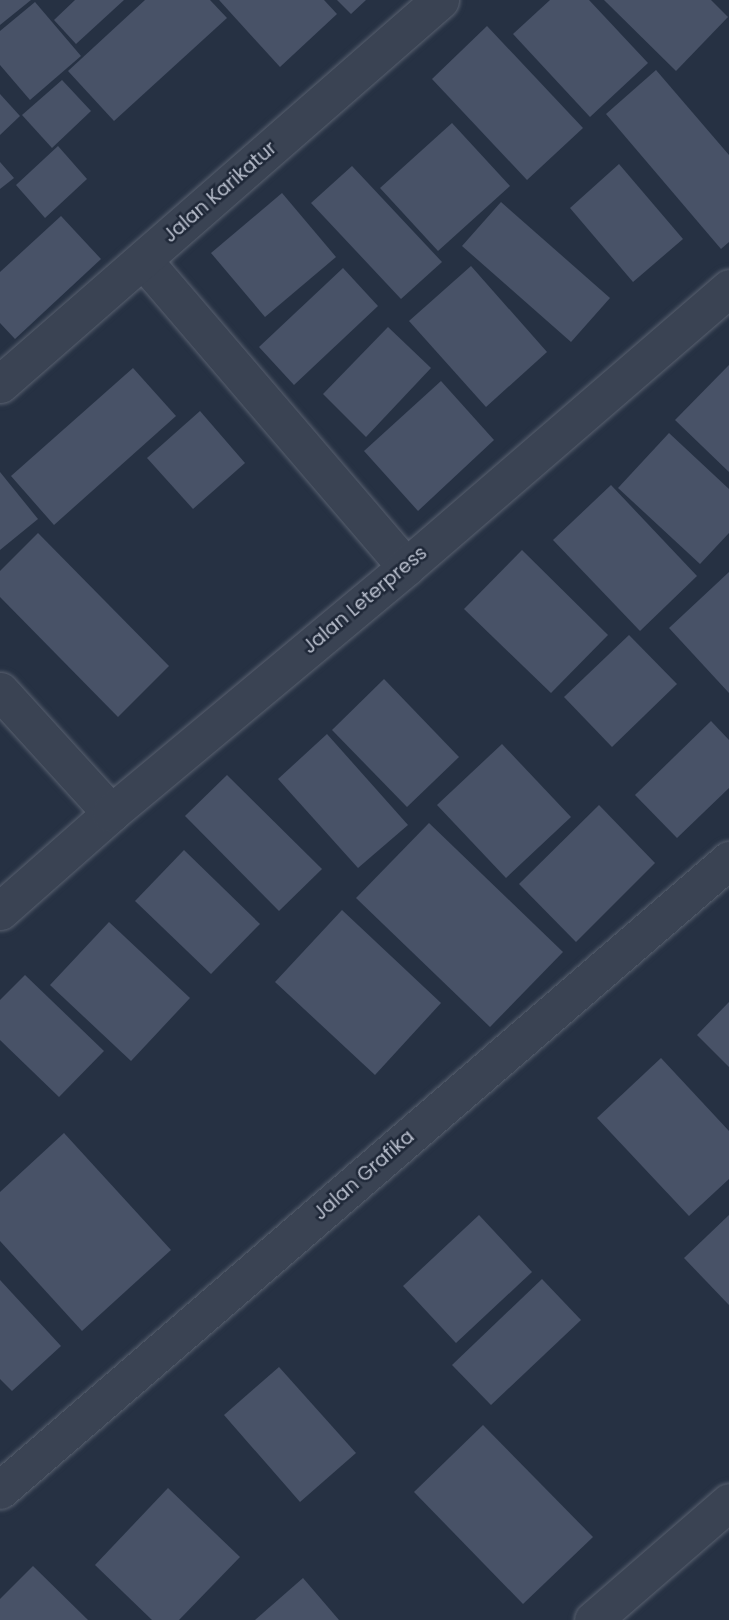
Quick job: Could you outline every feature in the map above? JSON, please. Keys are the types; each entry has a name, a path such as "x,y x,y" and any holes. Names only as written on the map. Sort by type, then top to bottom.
{"street":[{"name":"Jalan Karikatur","path":"0,384 440,0"},
{"path":"143,260 406,567"},
{"name":"Jalan Leterpress","path":"0,911 111,813 406,567 729,288"},
{"path":"0,691 111,813"},
{"name":"Jalan Grafika","path":"0,1490 729,860"},
{"path":"593,1620 729,1502"}],"building":[{"path":"0,0 31,0 0,25"},
{"path":"75,0 124,0 76,44 54,20"},
{"path":"145,0 210,0 227,18 114,121 68,71"},
{"path":"219,0 324,0 337,14 280,67"},
{"path":"337,0 366,0 351,14"},
{"path":"550,0 589,0 648,63 590,117 513,34"},
{"path":"604,0 711,0 728,17 676,71"},
{"path":"35,2 81,56 30,100 0,65 0,31"},
{"path":"487,26 583,128 527,180 432,79"},
{"path":"656,70 729,155 729,242 721,249 606,114"},
{"path":"62,80 91,111 52,148 22,115"},
{"path":"0,94 20,116 0,135"},
{"path":"452,123 510,186 438,251 380,188"},
{"path":"58,146 87,179 45,218 16,185"},
{"path":"0,162 14,178 0,189"},
{"path":"619,164 683,239 633,282 570,208"},
{"path":"352,166 442,262 401,299 311,203"},
{"path":"282,193 336,257 265,317 211,253"},
{"path":"501,202 610,298 571,342 462,246"},
{"path":"61,216 101,259 15,339 0,323 0,272"},
{"path":"471,266 547,352 486,407 409,321"},
{"path":"343,268 378,306 294,385 259,347"},
{"path":"388,327 431,368 366,437 323,394"},
{"path":"729,365 729,472 675,420"},
{"path":"133,368 176,416 54,525 11,476"},
{"path":"441,381 494,440 418,511 364,451"},
{"path":"200,411 245,463 193,509 147,458"},
{"path":"669,433 729,489 729,533 700,564 618,488"},
{"path":"0,472 38,519 0,550"},
{"path":"611,485 697,576 640,631 553,540"},
{"path":"38,533 169,666 118,717 0,597 0,571"},
{"path":"522,550 608,635 551,693 464,609"},
{"path":"729,572 729,693 669,628"},
{"path":"629,635 677,684 612,747 564,697"},
{"path":"384,679 459,757 407,807 332,730"},
{"path":"711,721 729,740 729,788 677,838 635,795"},
{"path":"327,734 408,825 358,868 278,779"},
{"path":"502,744 571,817 506,878 437,805"},
{"path":"227,775 322,869 279,911 185,816"},
{"path":"599,805 655,863 576,942 519,884"},
{"path":"429,823 563,952 490,1027 356,898"},
{"path":"184,850 260,924 211,974 135,901"},
{"path":"342,910 441,1003 375,1075 275,982"},
{"path":"109,922 190,998 131,1061 50,985"},
{"path":"25,975 104,1051 59,1097 0,1040 0,1000"},
{"path":"729,1002 729,1067 697,1035"},
{"path":"661,1058 729,1131 729,1179 689,1216 597,1118"},
{"path":"64,1133 171,1250 82,1331 0,1241 0,1192"},
{"path":"479,1215 532,1272 456,1343 403,1286"},
{"path":"729,1215 729,1305 684,1258"},
{"path":"542,1279 581,1320 491,1405 452,1365"},
{"path":"0,1280 61,1346 12,1391 0,1379"},
{"path":"279,1367 356,1453 300,1502 224,1415"},
{"path":"483,1425 593,1537 523,1604 414,1492"},
{"path":"168,1488 240,1557 179,1620 152,1620 95,1565"},
{"path":"33,1566 88,1620 0,1620 0,1599"},
{"path":"303,1578 339,1620 255,1620"}]}
